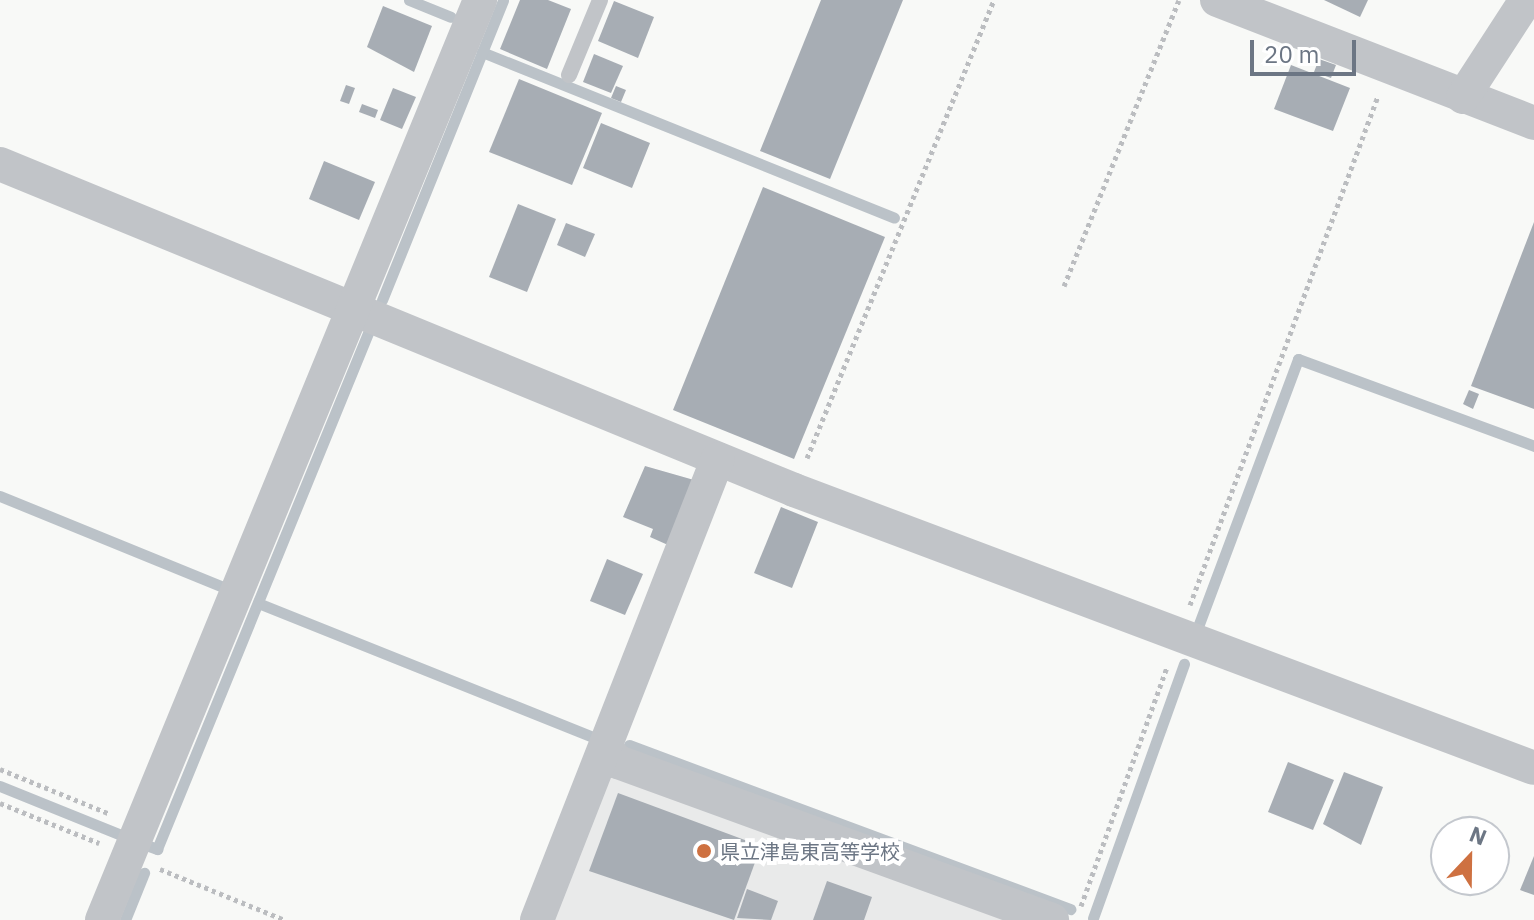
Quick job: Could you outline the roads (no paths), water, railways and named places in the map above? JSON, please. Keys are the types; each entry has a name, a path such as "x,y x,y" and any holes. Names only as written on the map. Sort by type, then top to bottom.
{"street":[{"path":"102,920 480,0"},
{"path":"1217,0 1388,69 1534,123"},
{"path":"1463,97 1526,0"},
{"path":"0,164 794,490 1534,768"},
{"path":"537,920 606,750 608,731 718,459"},
{"path":"606,750 618,762 1052,920"}],"lane":[{"path":"569,75 600,0"}],"waterway":[{"path":"409,0 451,17"},
{"path":"382,300 503,0"},
{"path":"482,52 894,218"},
{"path":"149,846 157,849 368,333"},
{"path":"1199,624 1298,359 1534,446"},
{"path":"0,496 220,586"},
{"path":"258,603 591,736"},
{"path":"1093,918 1184,664"},
{"path":"629,745 1070,909"},
{"path":"0,786 121,835"},
{"path":"125,920 144,873"}],"place":[{"name":"県立津島東高等学校","path":"704,851"}]}
